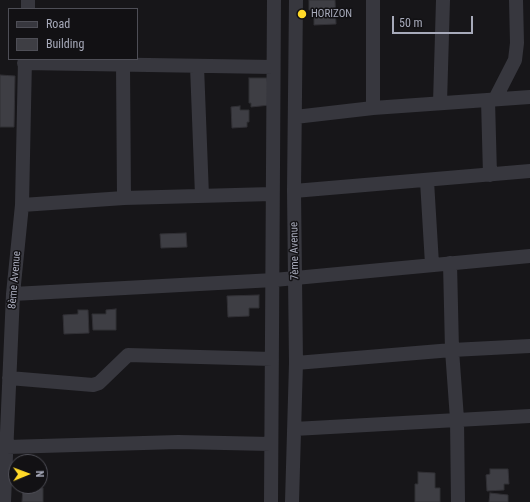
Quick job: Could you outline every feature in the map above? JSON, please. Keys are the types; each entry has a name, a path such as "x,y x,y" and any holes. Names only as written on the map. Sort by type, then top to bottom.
{"street":[{"name":"7ème Avenue","path":"271,502 274,280 272,194 274,0"},
{"name":"7ème Avenue","path":"292,502 296,363 294,191 296,0"},
{"path":"373,0 373,108"},
{"path":"440,103 443,0"},
{"path":"490,175 491,100 515,60 517,43 516,0"},
{"path":"24,61 123,65 273,67"},
{"name":"8ème Avenue","path":"4,502 13,294 22,205 24,61"},
{"path":"123,65 124,198"},
{"path":"197,66 202,196"},
{"path":"295,116 373,108 530,97"},
{"path":"294,191 530,171"},
{"path":"427,180 432,264"},
{"path":"22,205 124,198 272,194"},
{"path":"13,294 274,280 296,276 530,256"},
{"path":"450,263 452,350 457,419 458,502"},
{"path":"296,363 452,350 530,346"},
{"path":"9,378 93,385 99,383 128,355 272,359"},
{"path":"294,429 530,416"},
{"path":"7,447 178,442 272,444"}],"building":[{"path":"309,0 335,0 336,24 314,25 314,10 309,10"},
{"path":"0,75 15,76 14,127 0,127"},
{"path":"249,78 267,78 270,105 251,107 251,103 249,103"},
{"path":"240,106 240,110 249,110 249,122 247,122 247,127 232,128 231,107"},
{"path":"186,233 187,247 161,248 160,234"},
{"path":"259,295 259,308 249,308 249,316 228,317 227,296"},
{"path":"116,309 116,330 93,330 92,314 106,314 106,310"},
{"path":"78,310 88,310 89,333 64,334 63,315 78,314"},
{"path":"490,469 508,469 509,484 504,484 504,490 487,491 486,475 490,474"},
{"path":"418,472 435,473 435,488 440,488 440,502 415,502 415,484 418,484"},
{"path":"490,493 508,495 508,502 489,502"},
{"path":"23,494 43,494 43,502 22,502"}],"place":[{"name":"HORIZON","path":"302,14"}]}
